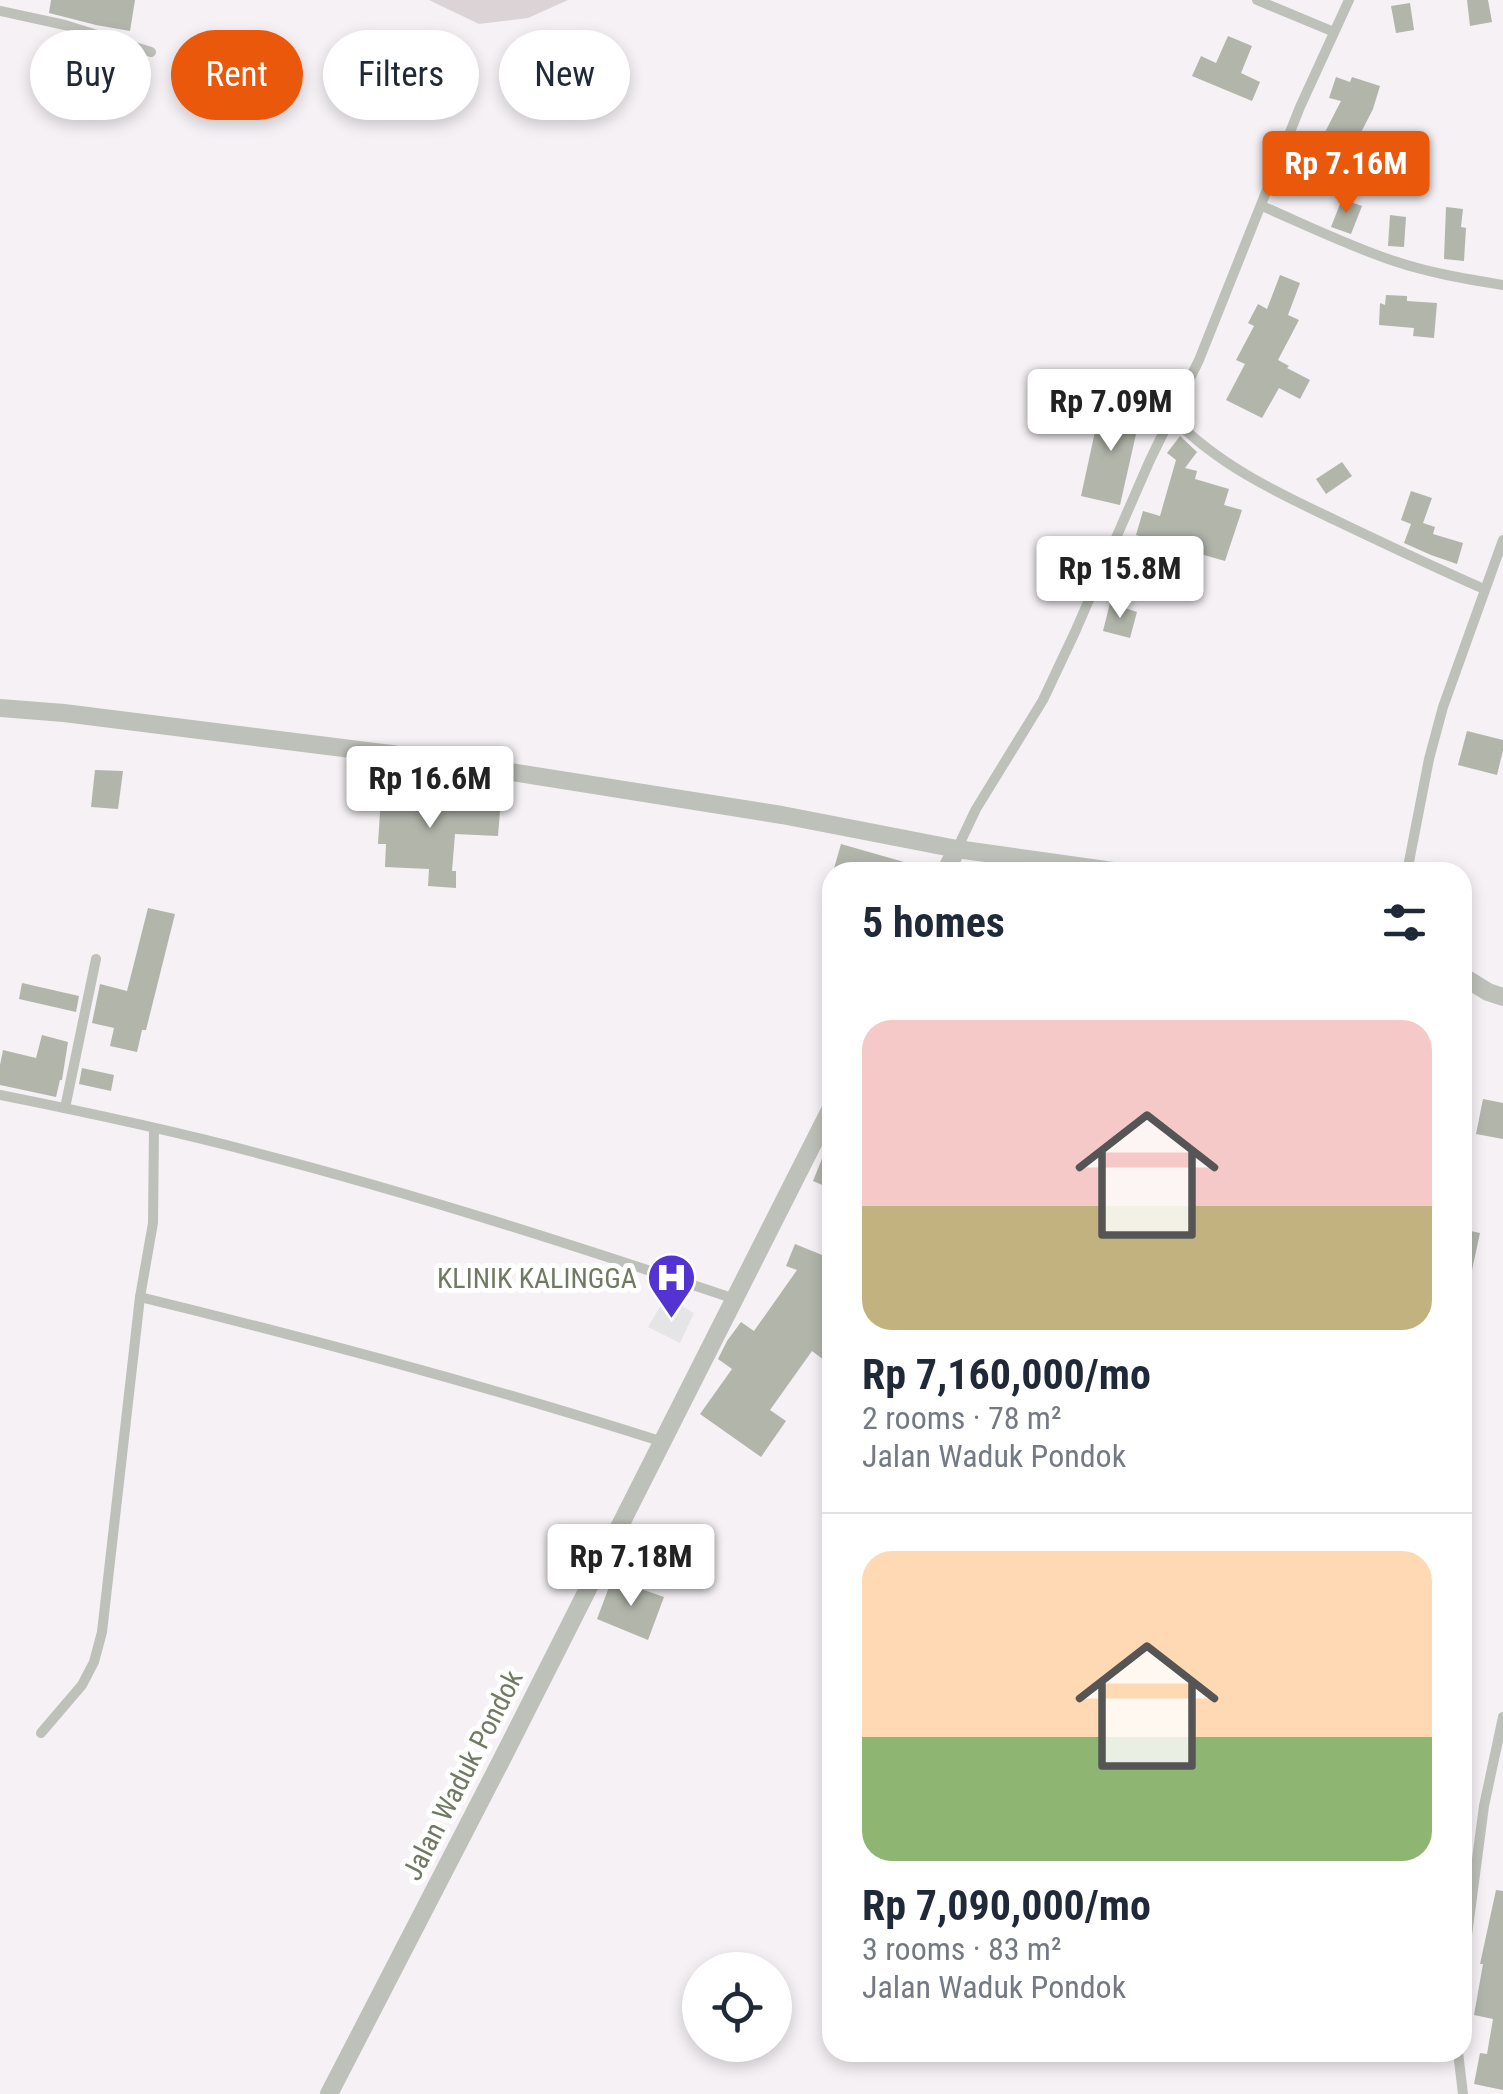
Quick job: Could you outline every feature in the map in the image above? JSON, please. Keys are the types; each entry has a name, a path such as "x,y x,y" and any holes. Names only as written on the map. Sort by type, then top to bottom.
{"street":[{"path":"1257,0 1334,32"},
{"path":"950,862 976,809 1043,700 1200,360 1300,108 1349,0"},
{"path":"0,11 82,30"},
{"path":"1262,206 1396,261 1503,285"},
{"path":"1172,417 1194,440 1232,467 1484,590"},
{"path":"1408,862 1442,707 1503,540"},
{"path":"0,708 510,770 1049,862"},
{"path":"66,1108 96,959"},
{"path":"1472,982 1503,997"},
{"path":"0,1095 252,1151 357,1180 735,1299"},
{"name":"Jalan Waduk Pondok","path":"329,2094 822,1126"},
{"path":"41,1733 82,1684 94,1662 102,1632 140,1297 153,1222 154,1128"},
{"path":"140,1297 548,1406 663,1442"},
{"path":"1472,1897 1484,1806 1503,1717"},
{"path":"1459,2062 1463,2094"}],"shaded area":[{"path":"429,0 568,0 528,18 479,24"},
{"name":"KLINIK KALINGGA","path":"666,1297 694,1313 680,1343 648,1327"}],"building":[{"path":"51,0 135,0 130,30 49,13"},
{"path":"1467,0 1488,0 1492,22 1470,26"},
{"path":"1410,3 1414,30 1396,33 1391,6"},
{"path":"1228,36 1252,46 1241,73 1260,82 1252,101 1192,76 1201,56 1216,63"},
{"path":"1336,77 1350,82 1352,77 1380,86 1352,150 1323,136 1341,101 1329,98"},
{"path":"1342,199 1362,206 1351,234 1331,227"},
{"path":"1446,207 1463,209 1464,261 1444,259"},
{"path":"1390,215 1406,217 1404,247 1388,246"},
{"path":"1280,275 1300,283 1288,315 1299,320 1278,360 1310,380 1300,399 1279,388 1262,418 1226,400 1245,364 1236,360 1254,326 1248,323 1258,304 1267,309"},
{"path":"1386,295 1437,303 1434,338 1413,336 1414,328 1379,325 1380,303 1385,305"},
{"path":"1101,404 1141,412 1120,505 1081,496"},
{"path":"1180,436 1197,452 1185,468 1197,471 1195,479 1229,489 1224,505 1242,510 1225,561 1197,553 1192,570 1166,562 1164,572 1145,567 1151,540 1136,535 1143,511 1160,516 1176,460 1167,453"},
{"path":"1342,462 1352,476 1326,494 1316,479"},
{"path":"1411,491 1432,498 1423,523 1435,527 1433,534 1463,543 1457,564 1404,543 1411,524 1401,520"},
{"path":"1110,603 1137,612 1130,638 1103,631"},
{"path":"1467,731 1503,740 1497,775 1458,765"},
{"path":"95,770 123,771 118,809 91,807"},
{"path":"382,780 410,781 409,803 473,806 474,798 501,799 498,836 455,834 452,871 456,871 456,888 428,886 429,869 385,867 386,844 378,844"},
{"path":"841,844 904,862 836,862"},
{"path":"148,908 175,914 137,1052 110,1046 114,1028 92,1023 100,984 127,991"},
{"path":"22,983 79,996 76,1012 19,999"},
{"path":"42,1035 68,1042 56,1097 0,1085 3,1050 36,1058"},
{"path":"82,1068 114,1075 111,1091 79,1084"},
{"path":"1483,1099 1503,1103 1503,1139 1476,1134"},
{"path":"822,1159 822,1185 813,1181"},
{"path":"1472,1231 1480,1233 1472,1270"},
{"path":"795,1244 822,1255 822,1358 812,1351 770,1410 786,1421 761,1457 700,1414 732,1369 718,1359 727,1341 741,1322 754,1331 797,1270 786,1266"},
{"path":"612,1579 664,1597 648,1640 597,1619"},
{"path":"1496,1890 1503,1891 1503,2090 1474,2084 1480,2053 1487,2054 1493,2019 1474,2015"}],"place":[{"name":"KLINIK KALINGGA","path":"672,1320"}]}
